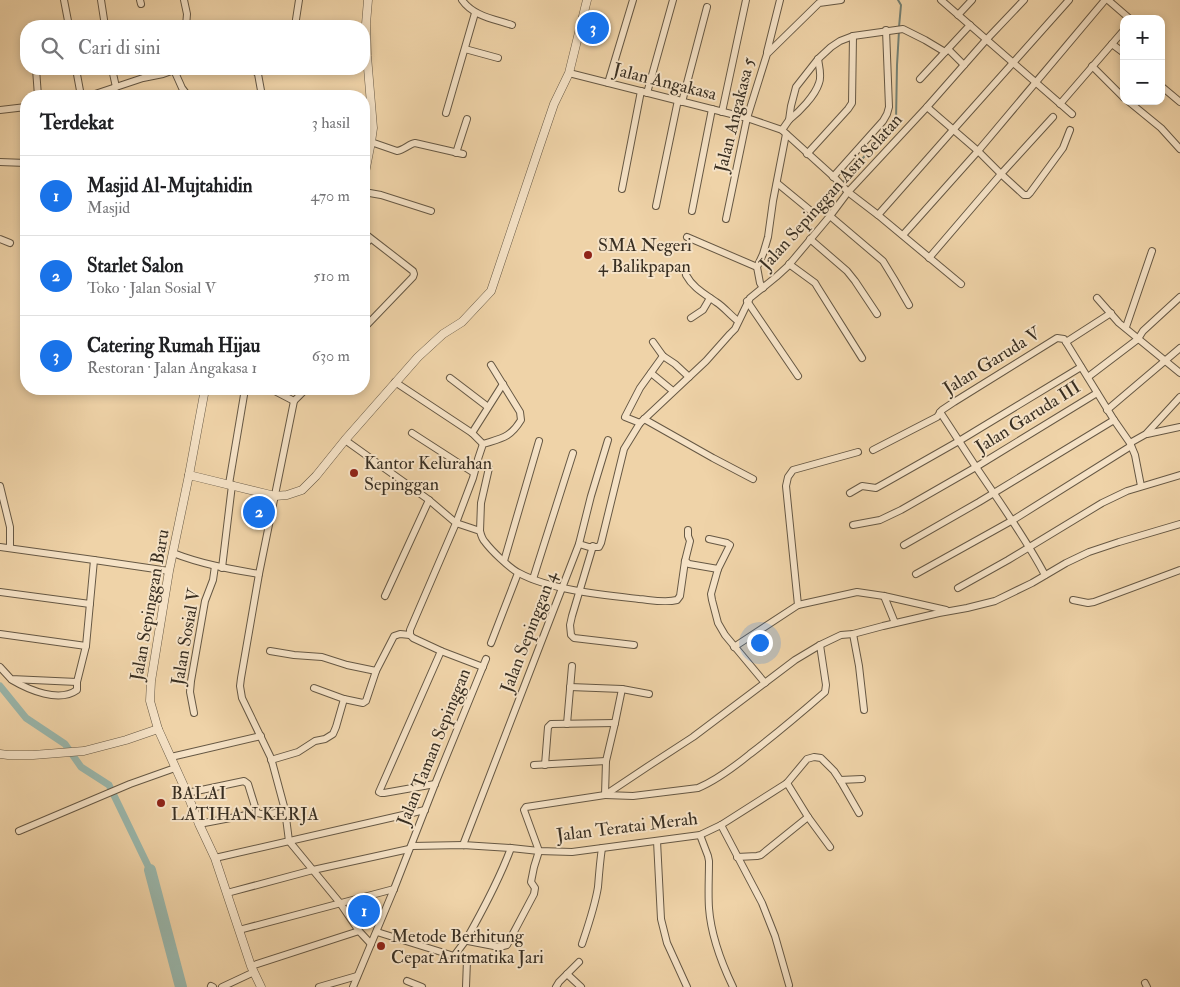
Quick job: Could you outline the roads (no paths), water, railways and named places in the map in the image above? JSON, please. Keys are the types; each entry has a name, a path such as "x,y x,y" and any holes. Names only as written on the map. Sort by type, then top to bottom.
{"street":[{"path":"64,0 68,20"},
{"path":"101,0 105,20"},
{"path":"184,0 186,20"},
{"path":"296,20 299,0"},
{"path":"366,20 368,0"},
{"path":"462,0 465,5 476,13 512,24"},
{"path":"189,475 275,496 287,495 302,490 418,357 462,322 490,291 554,104 568,73 586,0"},
{"path":"608,83 633,0"},
{"path":"622,189 644,92 673,0"},
{"path":"722,112 746,0"},
{"path":"767,54 780,0"},
{"name":"Jalan Angakasa 5","path":"726,219 747,118 767,54 819,2 841,0"},
{"path":"941,0 1072,114"},
{"path":"958,15 972,0"},
{"name":"Jalan Sepinggan Asri Selatan","path":"594,546 599,547 601,543 624,449 642,421 706,361 735,329 747,301 761,286 789,264 830,216 847,191 927,107 1024,0"},
{"path":"878,215 1069,0"},
{"path":"903,235 978,151 1107,0 1125,15"},
{"path":"656,206 680,101 707,7"},
{"path":"446,112 476,13"},
{"path":"920,79 970,25"},
{"path":"761,286 757,268 768,237 784,132 789,120 796,86 818,59 840,41 853,36 903,29 947,51 964,65"},
{"path":"834,177 888,114 890,100 886,30"},
{"path":"1060,104 1120,35"},
{"path":"807,154 852,103 853,36"},
{"path":"1112,44 1120,50"},
{"path":"465,49 498,58"},
{"path":"789,120 805,105 820,83 818,59"},
{"path":"1092,66 1120,94"},
{"name":"Jalan Angakasa","path":"568,73 747,118 784,132"},
{"path":"36,75 38,90"},
{"path":"77,75 80,90"},
{"path":"113,75 116,87"},
{"path":"107,90 155,75"},
{"path":"177,75 184,90"},
{"path":"258,75 261,90"},
{"path":"368,75 369,90"},
{"path":"1165,89 1180,102"},
{"path":"370,99 372,128 370,147"},
{"path":"1133,105 1161,128 1180,149"},
{"path":"927,107 1026,196 1063,148 1070,130"},
{"path":"0,110 20,108"},
{"path":"692,211 712,109"},
{"path":"929,258 1053,117"},
{"path":"371,142 397,151 415,143 459,153 467,119"},
{"path":"784,132 847,191 903,235 960,284"},
{"path":"0,162 20,163"},
{"path":"777,183 811,211"},
{"path":"370,193 431,211"},
{"path":"830,216 883,261 909,305"},
{"path":"687,237 757,268"},
{"path":"0,239 10,243"},
{"path":"370,239 413,271 414,274 370,322"},
{"path":"810,239 847,271 877,314"},
{"path":"1126,327 1152,251"},
{"path":"789,264 815,283 862,358"},
{"path":"686,275 689,282 695,288 738,321"},
{"path":"1088,377 1138,339 1143,331 1180,297"},
{"path":"1097,298 1119,323 1180,373"},
{"path":"691,318 713,300"},
{"path":"747,301 798,376"},
{"name":"Jalan Garuda V","path":"873,450 937,417 940,412 954,402 1057,338 1063,340 1111,313"},
{"path":"1063,340 1131,445 1136,455 1141,486"},
{"path":"653,342 663,356 676,364 689,376"},
{"path":"1107,410 1180,348"},
{"path":"663,356 640,388 625,417 642,421 677,436 713,458 754,479"},
{"path":"483,444 507,436 516,429 521,420 520,412 491,365"},
{"path":"850,493 862,486 879,487 959,441 1081,366"},
{"path":"651,373 673,392"},
{"path":"450,378 488,408"},
{"path":"395,382 472,433 483,444"},
{"path":"472,433 503,384"},
{"name":"Jalan Garuda III","path":"854,525 888,517 976,467 1097,393"},
{"name":"Jalan Sepinggan Baru","path":"204,395 169,571 150,682 150,701 158,729 215,858 252,969 261,987"},
{"path":"222,568 230,484 244,395"},
{"path":"282,395 294,401"},
{"path":"300,395 294,401 259,574 240,686 242,698 271,760 284,810 289,841 372,944"},
{"path":"916,574 1013,520 1131,445 1146,434 1180,397"},
{"path":"940,412 1013,520 1045,575"},
{"path":"904,545 1114,420"},
{"path":"1146,434 1180,427"},
{"path":"412,432 474,473"},
{"path":"345,440 429,500 456,523 478,530"},
{"name":"Jalan Sepinggan 4","path":"463,845 579,544 608,440"},
{"path":"504,561 539,441"},
{"path":"314,688 344,699 364,703 366,701 376,672 394,636 400,634 410,635 410,630 456,523 483,444"},
{"path":"798,605 786,486 788,476 793,470 858,452"},
{"path":"533,579 573,453"},
{"path":"490,468 481,503 478,530 484,540 504,561 518,572 533,579 580,591 654,600 677,600 680,596 690,541 688,530"},
{"path":"958,588 1102,503 1127,491 1180,475"},
{"path":"0,486 10,527 10,548"},
{"path":"385,596 429,500"},
{"path":"605,795 693,738 796,660 841,635 853,634 995,601 1089,552 1180,524"},
{"path":"708,539 730,545 718,569 712,594 718,623 734,647 765,683"},
{"path":"579,544 589,547 594,546 570,625 571,635 574,638 634,645"},
{"path":"0,547 169,571"},
{"path":"173,553 193,561 259,574"},
{"path":"0,667 11,679 30,690 52,695 72,694 78,690 77,682 86,646 94,560"},
{"path":"685,561 691,564 718,569"},
{"name":"Jalan Sosial V","path":"194,713 190,692 191,681 205,600 214,576 215,566"},
{"path":"1073,600 1088,603 1094,602 1180,570"},
{"path":"490,643 518,572"},
{"path":"0,592 90,604"},
{"path":"734,647 798,605 857,592 950,611"},
{"path":"884,596 896,623"},
{"path":"0,634 86,646"},
{"path":"853,634 864,710"},
{"name":"Jalan Taman Sepinggan","path":"353,987 356,976 377,932 483,667 441,651 410,635"},
{"path":"466,940 499,947 507,945 534,894 535,888 531,882 539,852 524,808 605,795 633,796 698,788 707,784 735,766 781,731 825,692 826,685 820,645"},
{"path":"270,651 322,657 376,672"},
{"path":"435,784 384,793 379,792 441,651"},
{"path":"483,667 486,659"},
{"path":"567,724 572,666"},
{"path":"11,679 77,682"},
{"path":"570,687 622,689 649,694"},
{"path":"605,795 606,762 622,689"},
{"path":"271,760 298,752 315,741 325,739 333,734 344,699"},
{"path":"545,765 548,727 551,724 615,723"},
{"path":"0,754 55,754 84,751 158,729"},
{"path":"171,757 261,736"},
{"name":"Jalan Teratai Merah","path":"226,893 313,870 410,848 463,845 539,852 572,852 700,835 721,825 786,783 807,759 821,758 840,780"},
{"path":"534,765 606,762"},
{"path":"19,832 103,795 175,768"},
{"path":"859,813 840,780 862,779"},
{"path":"187,793 244,781 248,784 257,812"},
{"path":"786,783 830,847"},
{"path":"200,824 257,812 272,814 284,810"},
{"path":"215,858 425,810"},
{"path":"737,857 761,855 808,817"},
{"path":"721,825 762,903 775,936 790,985"},
{"path":"700,835 709,861 709,909 714,938 723,966 733,987"},
{"path":"657,841 661,919 667,943 687,987"},
{"path":"454,956 466,940 502,873 511,848"},
{"path":"582,944 598,888 602,848"},
{"path":"239,930 394,889"},
{"path":"222,987 252,969 360,931"},
{"path":"377,932 467,960 466,987"},
{"path":"556,987 579,962"},
{"path":"567,974 581,987"},
{"path":"319,987 356,976"},
{"path":"407,981 422,987"}],"waterway":[{"path":"898,0 901,5 899,27"},
{"path":"844,181 896,121 899,31"},
{"path":"0,686 26,718 65,744 81,767 109,785 150,870"},
{"path":"150,870 181,987"}],"place":[{"name":"Catering Rumah Hijau","path":"593,28"},
{"name":"SMA Negeri 4 Balikpapan","path":"588,255"},
{"name":"Kantor Kelurahan Sepinggan","path":"354,473"},
{"name":"Starlet Salon","path":"259,512"},
{"name":"BALAI LATIHAN KERJA","path":"161,803"},
{"name":"Masjid Al-Mujtahidin","path":"364,911"},
{"name":"Metode Berhitung Cepat Aritmatika Jari","path":"381,946"}]}
